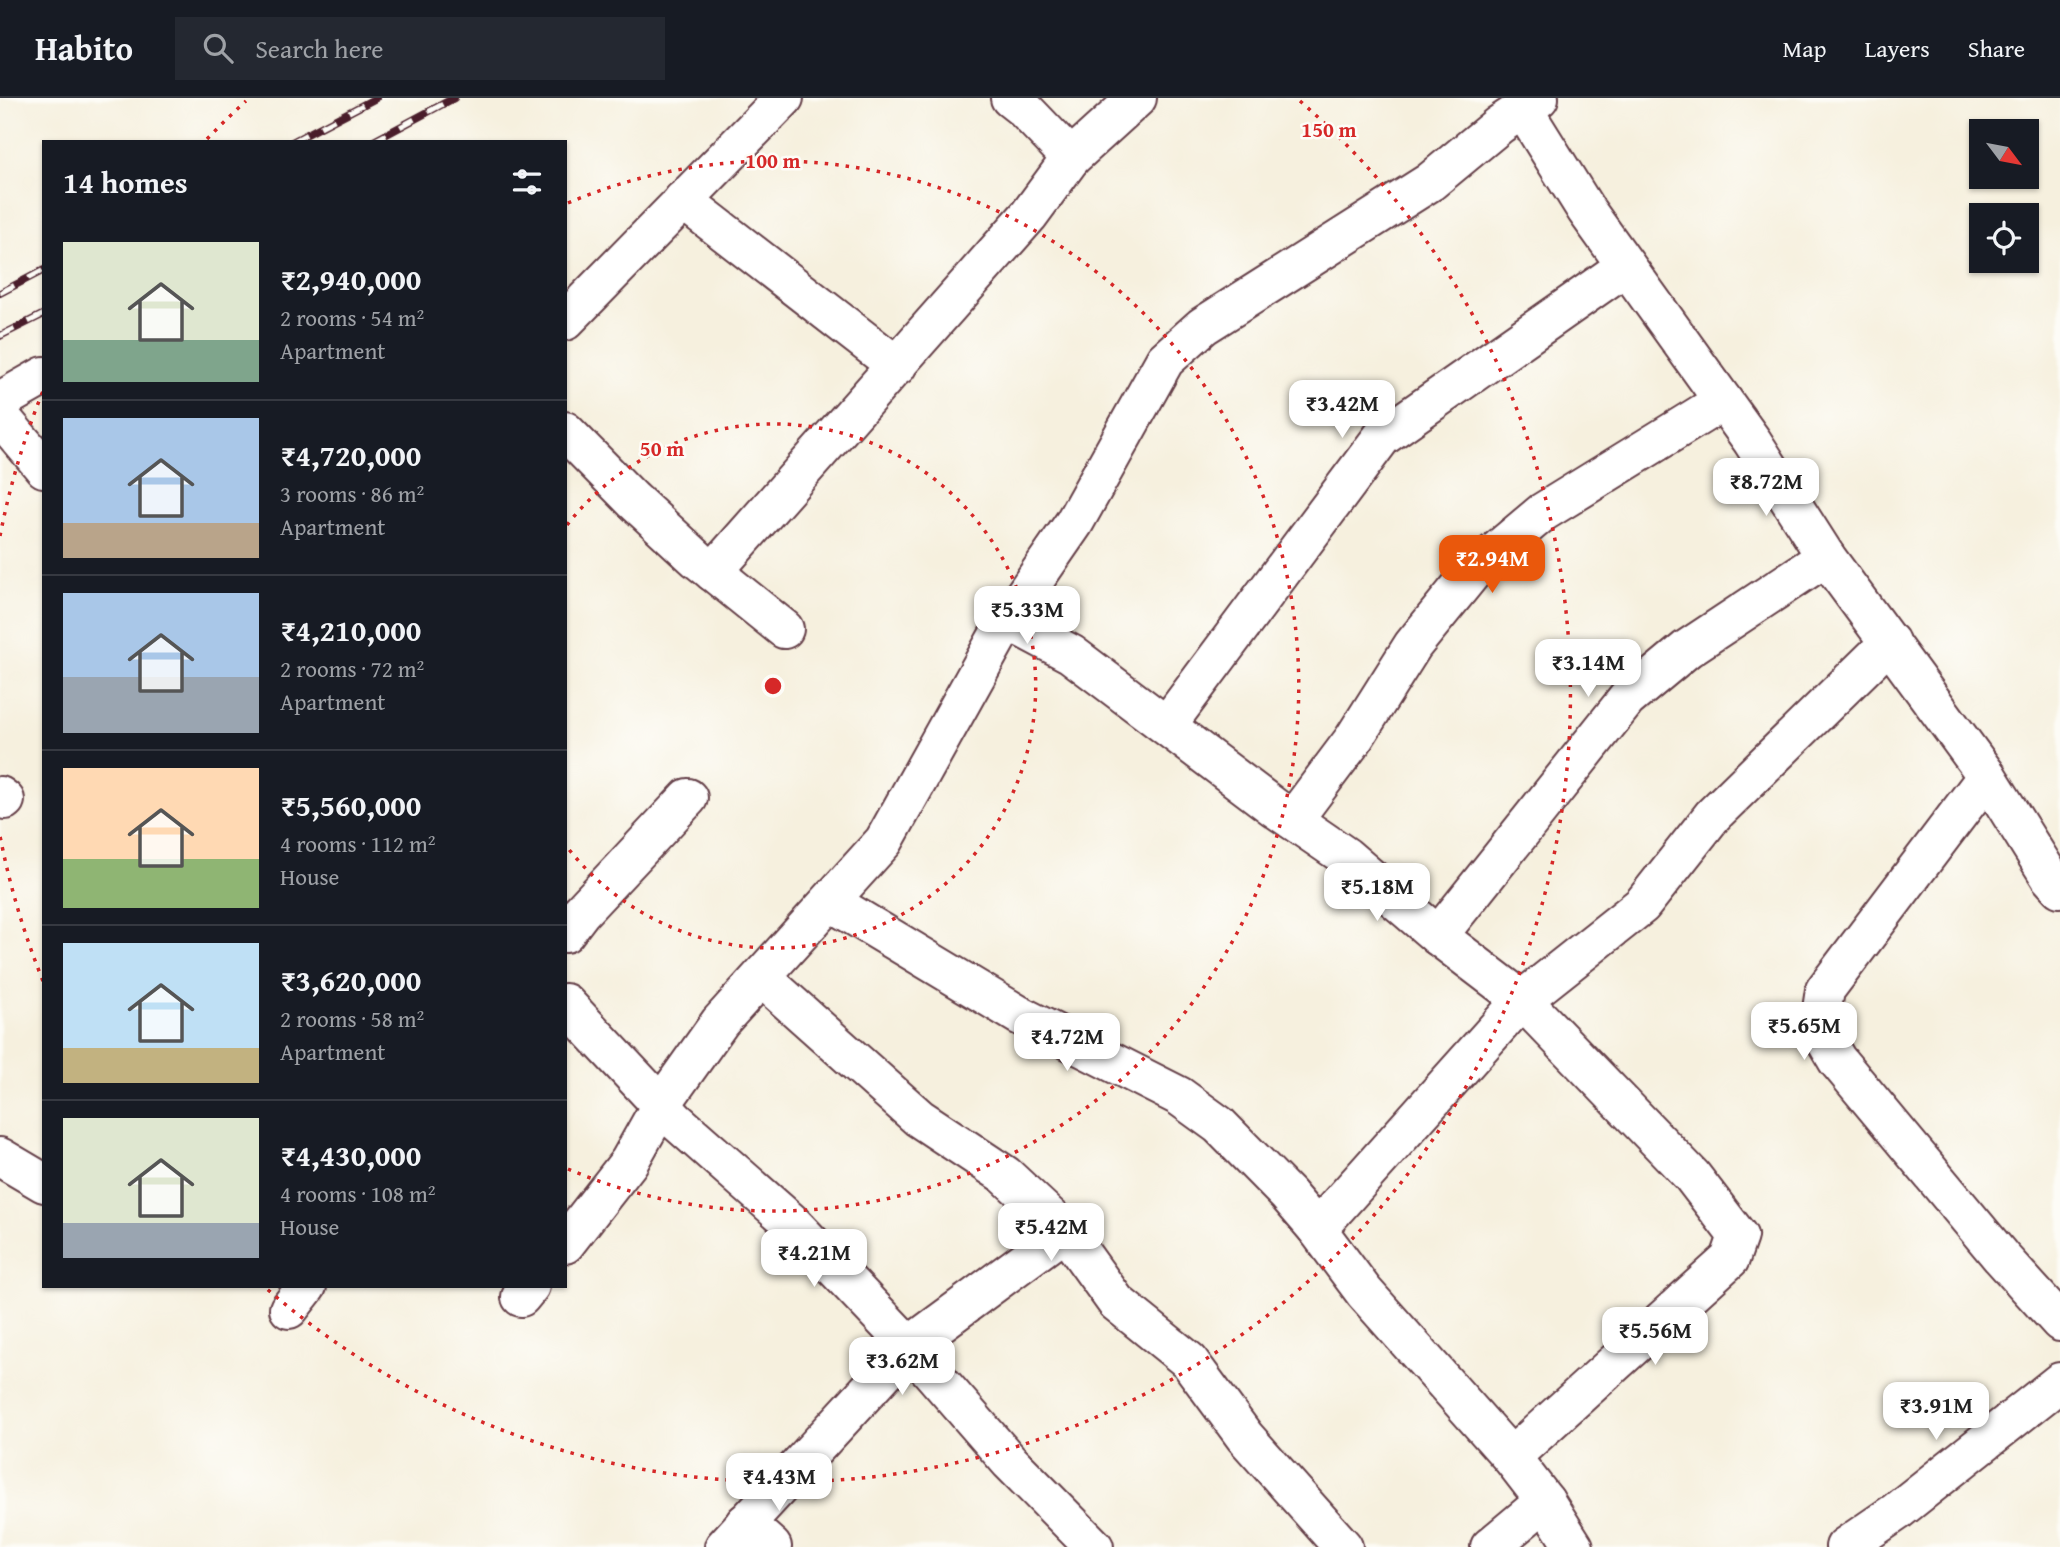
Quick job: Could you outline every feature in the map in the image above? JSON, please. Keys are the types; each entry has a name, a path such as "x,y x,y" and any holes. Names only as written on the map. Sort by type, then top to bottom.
{"street":[{"path":"567,319 784,98"},
{"path":"1010,98 1071,158"},
{"path":"713,572 1029,215 1071,158 1137,98"},
{"path":"567,1241 629,1162 661,1105 720,1022 884,841 1007,620 1074,523 1165,360 1203,326 1430,183 1499,125 1531,104 1586,210 1752,441 1826,556 1987,776 2050,877 2060,888"},
{"path":"683,200 897,366"},
{"path":"1167,725 1382,436 1626,265"},
{"path":"0,401 42,377"},
{"path":"1293,820 1353,740 1413,645 1474,570 1543,512 1723,401"},
{"path":"0,416 42,466"},
{"path":"567,433 633,500 713,572 784,629"},
{"path":"1438,936 1627,699 1687,649 1826,556"},
{"path":"1007,620 1071,654 1345,856 1438,936 1522,1000 1692,1176 1738,1236 1730,1259 1511,1457"},
{"path":"1317,1229 1522,1000 1642,905 1713,815 1890,642"},
{"path":"1987,776 1825,990 1819,1029 1837,1060 2001,1257 2060,1322"},
{"path":"567,930 581,912 688,799"},
{"path":"831,902 1019,1015 1179,1096 1219,1125 1287,1194 1317,1229 1364,1293 1511,1457 1545,1500 1573,1547"},
{"path":"762,978 919,1118 1005,1175 1065,1231 1116,1302 1189,1362 1245,1437 1343,1547"},
{"path":"567,1005 675,1120 792,1223 909,1346 1010,1462 1094,1547"},
{"path":"0,1157 42,1182"},
{"path":"747,1539 909,1346 1065,1231"},
{"path":"1845,1547 1896,1512 2060,1382"},
{"path":"1490,1547 1545,1500"}],"railway":[{"path":"296,140 376,98"},
{"path":"376,140 454,98"},
{"path":"0,293 42,271"},
{"path":"0,336 42,315"}]}
